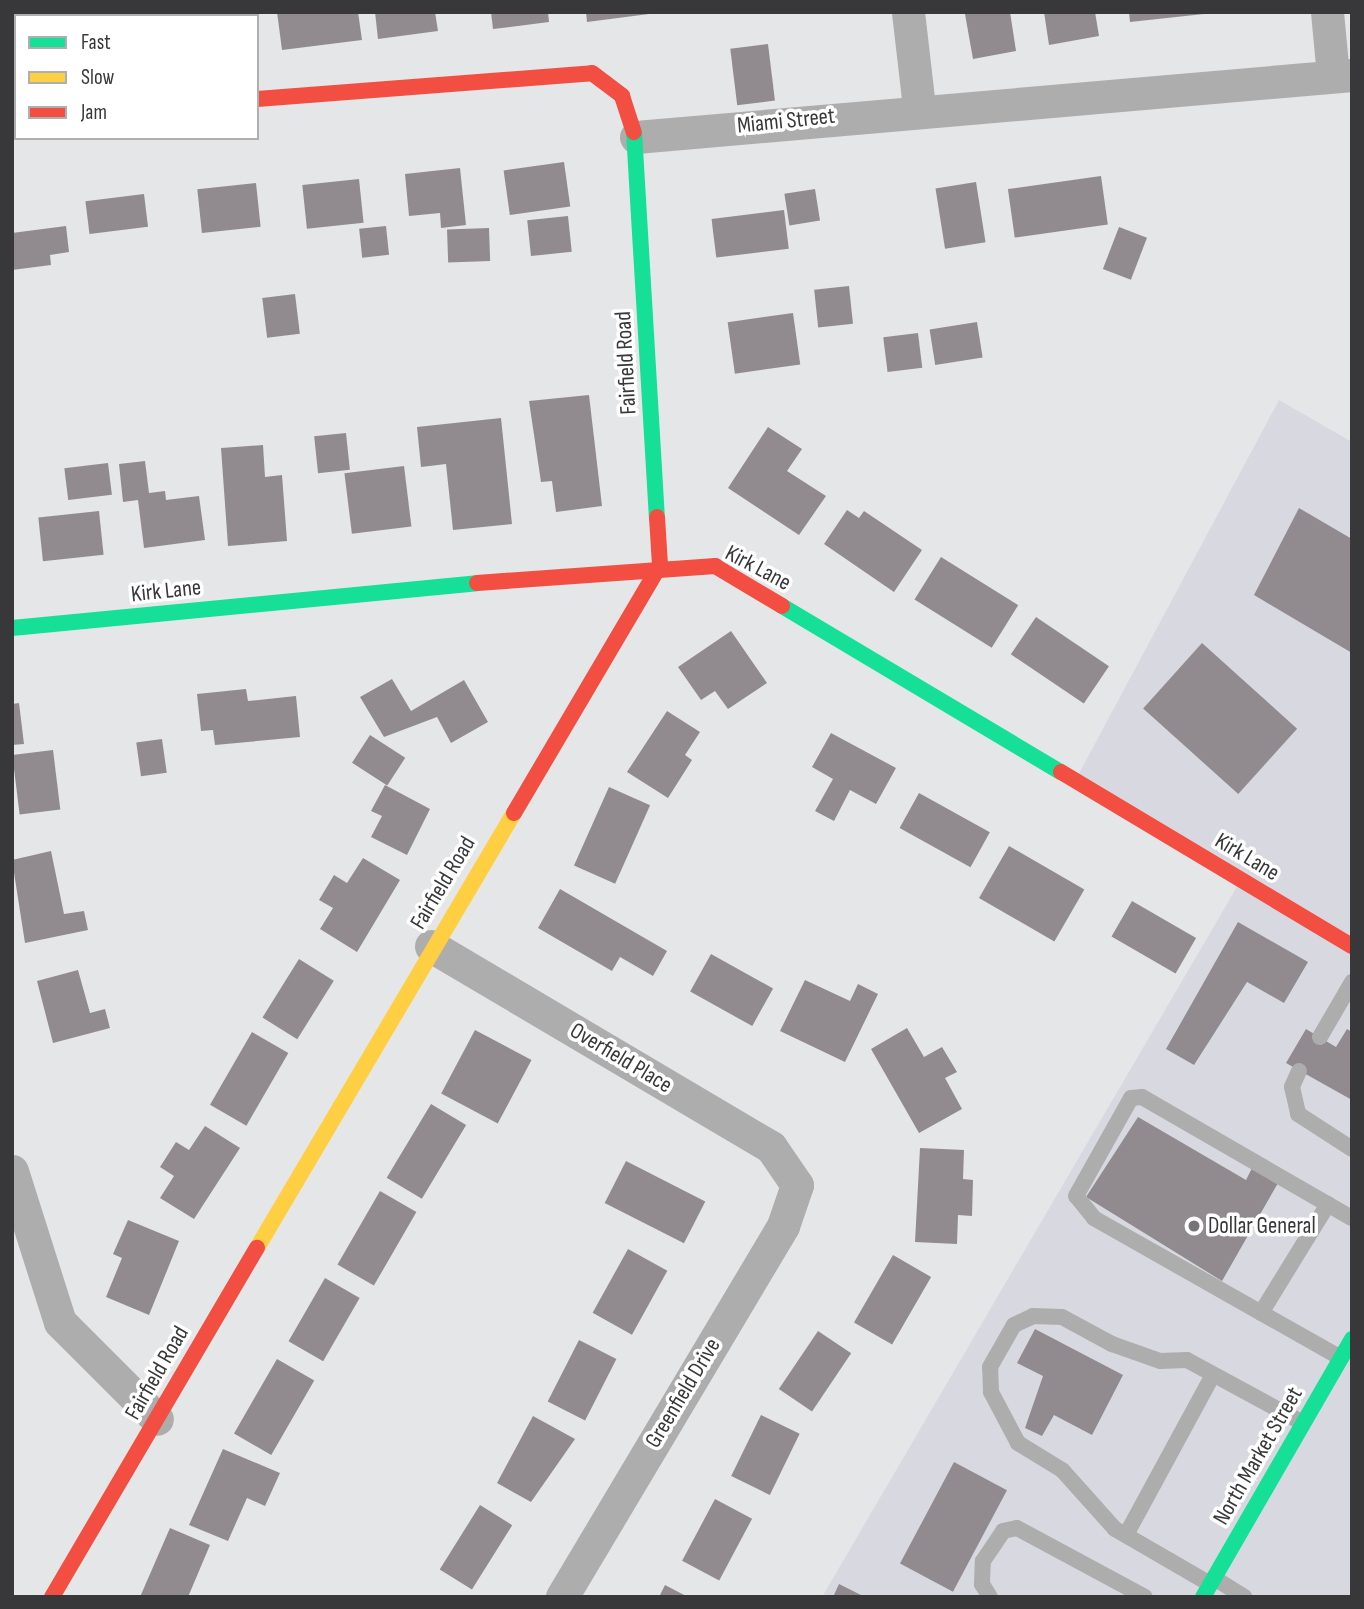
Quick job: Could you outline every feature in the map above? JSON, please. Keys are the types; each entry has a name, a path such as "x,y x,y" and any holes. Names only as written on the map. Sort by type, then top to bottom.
{"street":[{"path":"908,12 919,107"},
{"path":"1327,12 1342,75"},
{"path":"259,99 592,73 622,96 636,136"},
{"name":"Miami Street","path":"636,136 919,107 1342,75"},
{"name":"Fairfield Road","path":"52,1597 431,946 660,565 636,136"},
{"name":"Kirk Lane","path":"12,628 660,565 715,566 1352,946"},
{"name":"Overfield Place","path":"431,946 771,1147 797,1185"},
{"path":"12,1171 60,1322 157,1419"},
{"name":"Greenfield Drive","path":"562,1597 783,1226 797,1185"},
{"name":"North Market Street","path":"1209,1586 1352,1339"}],"lane":[{"path":"1320,1037 1352,982"},
{"path":"1299,1071 1292,1087 1298,1114 1352,1149"},
{"path":"1340,1359 1094,1218 1076,1196 1131,1098 1157,1102 1352,1218"},
{"path":"1261,1313 1328,1204"},
{"path":"1244,1597 1209,1586 1126,1535 1062,1470 1018,1443 994,1401 990,1367 1014,1325 1033,1316 1062,1317 1112,1344 1160,1361 1187,1360 1303,1423"},
{"path":"1126,1535 1213,1375"},
{"path":"990,1597 982,1584 983,1561 1003,1531 1017,1528 1145,1597"}],"shaded area":[{"path":"1279,400 1352,442 1352,1597 822,1597 1241,880 1075,781"}],"building":[{"path":"12,12 35,14 14,14 12,70"},
{"path":"115,12 135,12 135,14"},
{"path":"180,12 241,12 241,14"},
{"path":"277,12 358,12 362,40 282,50"},
{"path":"375,12 435,12 438,31 378,39"},
{"path":"491,12 548,12 549,22 493,29"},
{"path":"586,12 649,12 649,14 587,22"},
{"path":"1010,12 1016,51 973,59 965,14"},
{"path":"1044,12 1095,12 1099,36 1049,45"},
{"path":"1129,12 1204,12 1204,14 1130,22"},
{"path":"768,44 775,101 737,105 730,49"},
{"path":"564,162 570,207 510,215 504,170"},
{"path":"460,168 466,225 441,228 440,213 409,216 405,174"},
{"path":"1101,176 1108,225 1015,238 1008,189"},
{"path":"359,179 364,223 307,229 302,185"},
{"path":"976,182 986,242 945,249 936,188"},
{"path":"256,183 261,227 202,233 197,189"},
{"path":"815,189 820,221 789,225 784,194"},
{"path":"144,194 148,227 89,234 85,201"},
{"path":"784,210 789,249 716,258 712,219"},
{"path":"568,216 572,252 531,256 527,220"},
{"path":"66,226 69,252 50,255 51,265 12,270 12,233"},
{"path":"386,226 389,255 362,258 359,229"},
{"path":"1119,227 1147,238 1131,280 1103,269"},
{"path":"489,228 490,261 448,262 447,229"},
{"path":"849,286 853,324 818,327 814,290"},
{"path":"295,294 300,334 267,338 262,298"},
{"path":"793,313 800,364 735,374 728,322"},
{"path":"977,322 983,358 935,365 930,330"},
{"path":"918,333 922,368 888,372 883,337"},
{"path":"589,395 602,506 556,512 552,481 541,482 529,401"},
{"path":"501,418 512,524 453,530 446,464 421,467 417,427"},
{"path":"768,427 802,449 787,471 826,496 799,535 728,488"},
{"path":"346,433 350,470 318,473 314,436"},
{"path":"263,445 265,477 282,475 287,541 228,546 221,448"},
{"path":"145,461 149,493 165,491 166,500 199,496 205,540 144,548 138,500 123,502 119,464"},
{"path":"108,463 112,495 68,500 64,468"},
{"path":"404,466 411,527 352,534 344,473"},
{"path":"1299,508 1352,539 1352,653 1254,595"},
{"path":"847,510 859,518 864,511 922,550 894,592 824,544"},
{"path":"99,511 104,555 43,561 38,517"},
{"path":"941,557 1018,605 992,648 915,599"},
{"path":"1036,617 1109,666 1084,704 1011,654"},
{"path":"731,631 767,683 728,709 715,691 701,700 678,667"},
{"path":"1202,643 1297,729 1238,794 1143,708"},
{"path":"392,679 411,711 464,680 488,722 451,743 437,717 384,737 360,697"},
{"path":"246,689 248,701 296,696 300,737 215,745 213,730 201,731 197,694"},
{"path":"19,703 24,744 12,745 12,704"},
{"path":"667,711 700,732 685,755 692,760 668,798 627,772"},
{"path":"831,733 896,768 876,804 850,790 834,821 815,811 833,779 812,767"},
{"path":"370,735 405,758 387,786 352,763"},
{"path":"162,739 167,773 141,776 136,743"},
{"path":"53,750 60,810 20,815 12,755"},
{"path":"385,785 430,809 407,855 371,837 382,816 371,811"},
{"path":"609,787 650,805 615,884 574,866"},
{"path":"919,793 990,832 970,867 900,828"},
{"path":"1009,846 1084,890 1054,941 979,898"},
{"path":"51,851 64,914 84,911 88,930 25,943 12,860"},
{"path":"363,858 400,880 357,952 320,929 333,908 319,900 334,875 347,883"},
{"path":"560,889 667,951 653,976 620,957 612,971 538,928"},
{"path":"1132,901 1196,938 1176,974 1112,937"},
{"path":"1238,922 1308,962 1284,1003 1247,982 1194,1065 1166,1049"},
{"path":"711,954 773,988 752,1026 690,992"},
{"path":"299,959 334,981 297,1039 262,1018"},
{"path":"78,970 90,1013 105,1009 110,1028 53,1043 37,981"},
{"path":"805,980 850,1001 858,984 878,994 845,1062 780,1031"},
{"path":"907,1028 924,1057 942,1047 957,1072 945,1078 962,1109 919,1133 871,1049"},
{"path":"1306,1029 1336,1047 1347,1029 1352,1032 1352,1100 1286,1063"},
{"path":"475,1030 532,1060 498,1124 441,1094"},
{"path":"252,1032 288,1053 246,1126 210,1105"},
{"path":"431,1104 466,1125 422,1199 387,1178"},
{"name":"Dollar General","path":"1138,1117 1246,1180 1252,1168 1278,1183 1222,1281 1086,1197"},
{"path":"205,1126 240,1148 194,1219 160,1198 174,1176 160,1167 176,1142 189,1150"},
{"path":"920,1148 964,1150 963,1179 973,1180 972,1216 958,1215 957,1244 915,1242"},
{"path":"626,1161 705,1201 684,1243 605,1203"},
{"path":"380,1191 416,1212 374,1286 338,1265"},
{"path":"128,1220 179,1241 149,1315 106,1297 122,1258 113,1254"},
{"path":"628,1249 667,1271 632,1335 593,1313"},
{"path":"893,1255 931,1277 892,1345 854,1323"},
{"path":"325,1278 360,1298 323,1361 289,1341"},
{"path":"1035,1329 1123,1375 1092,1435 1054,1415 1042,1436 1025,1428 1043,1376 1017,1363"},
{"path":"818,1331 851,1353 812,1411 779,1389"},
{"path":"579,1340 616,1359 585,1421 548,1401"},
{"path":"277,1359 314,1380 271,1455 234,1433"},
{"path":"761,1415 800,1434 770,1495 731,1476"},
{"path":"533,1416 575,1439 531,1502 497,1483"},
{"path":"223,1449 280,1473 265,1506 247,1498 228,1541 189,1525"},
{"path":"954,1462 1007,1490 953,1592 900,1564"},
{"path":"715,1499 752,1519 719,1581 682,1561"},
{"path":"480,1505 512,1525 472,1590 440,1569"},
{"path":"170,1528 210,1545 188,1597 140,1597"},
{"path":"839,1584 865,1597 833,1597"},
{"path":"665,1585 688,1597 659,1597"}],"traffic: fast":[{"path":"634,132 657,517"},
{"path":"12,628 477,583"},
{"path":"782,606 1061,772"},
{"path":"1203,1597 1352,1339"}],"traffic: slow":[{"path":"257,1248 514,813"}],"traffic: jam":[{"path":"259,99 592,73 622,96 634,132"},
{"path":"514,813 660,565 657,517"},
{"path":"477,583 715,566 782,606"},
{"path":"1061,772 1352,946"},
{"path":"52,1597 257,1248"}],"place":[{"name":"Dollar General","path":"1194,1226"}]}
